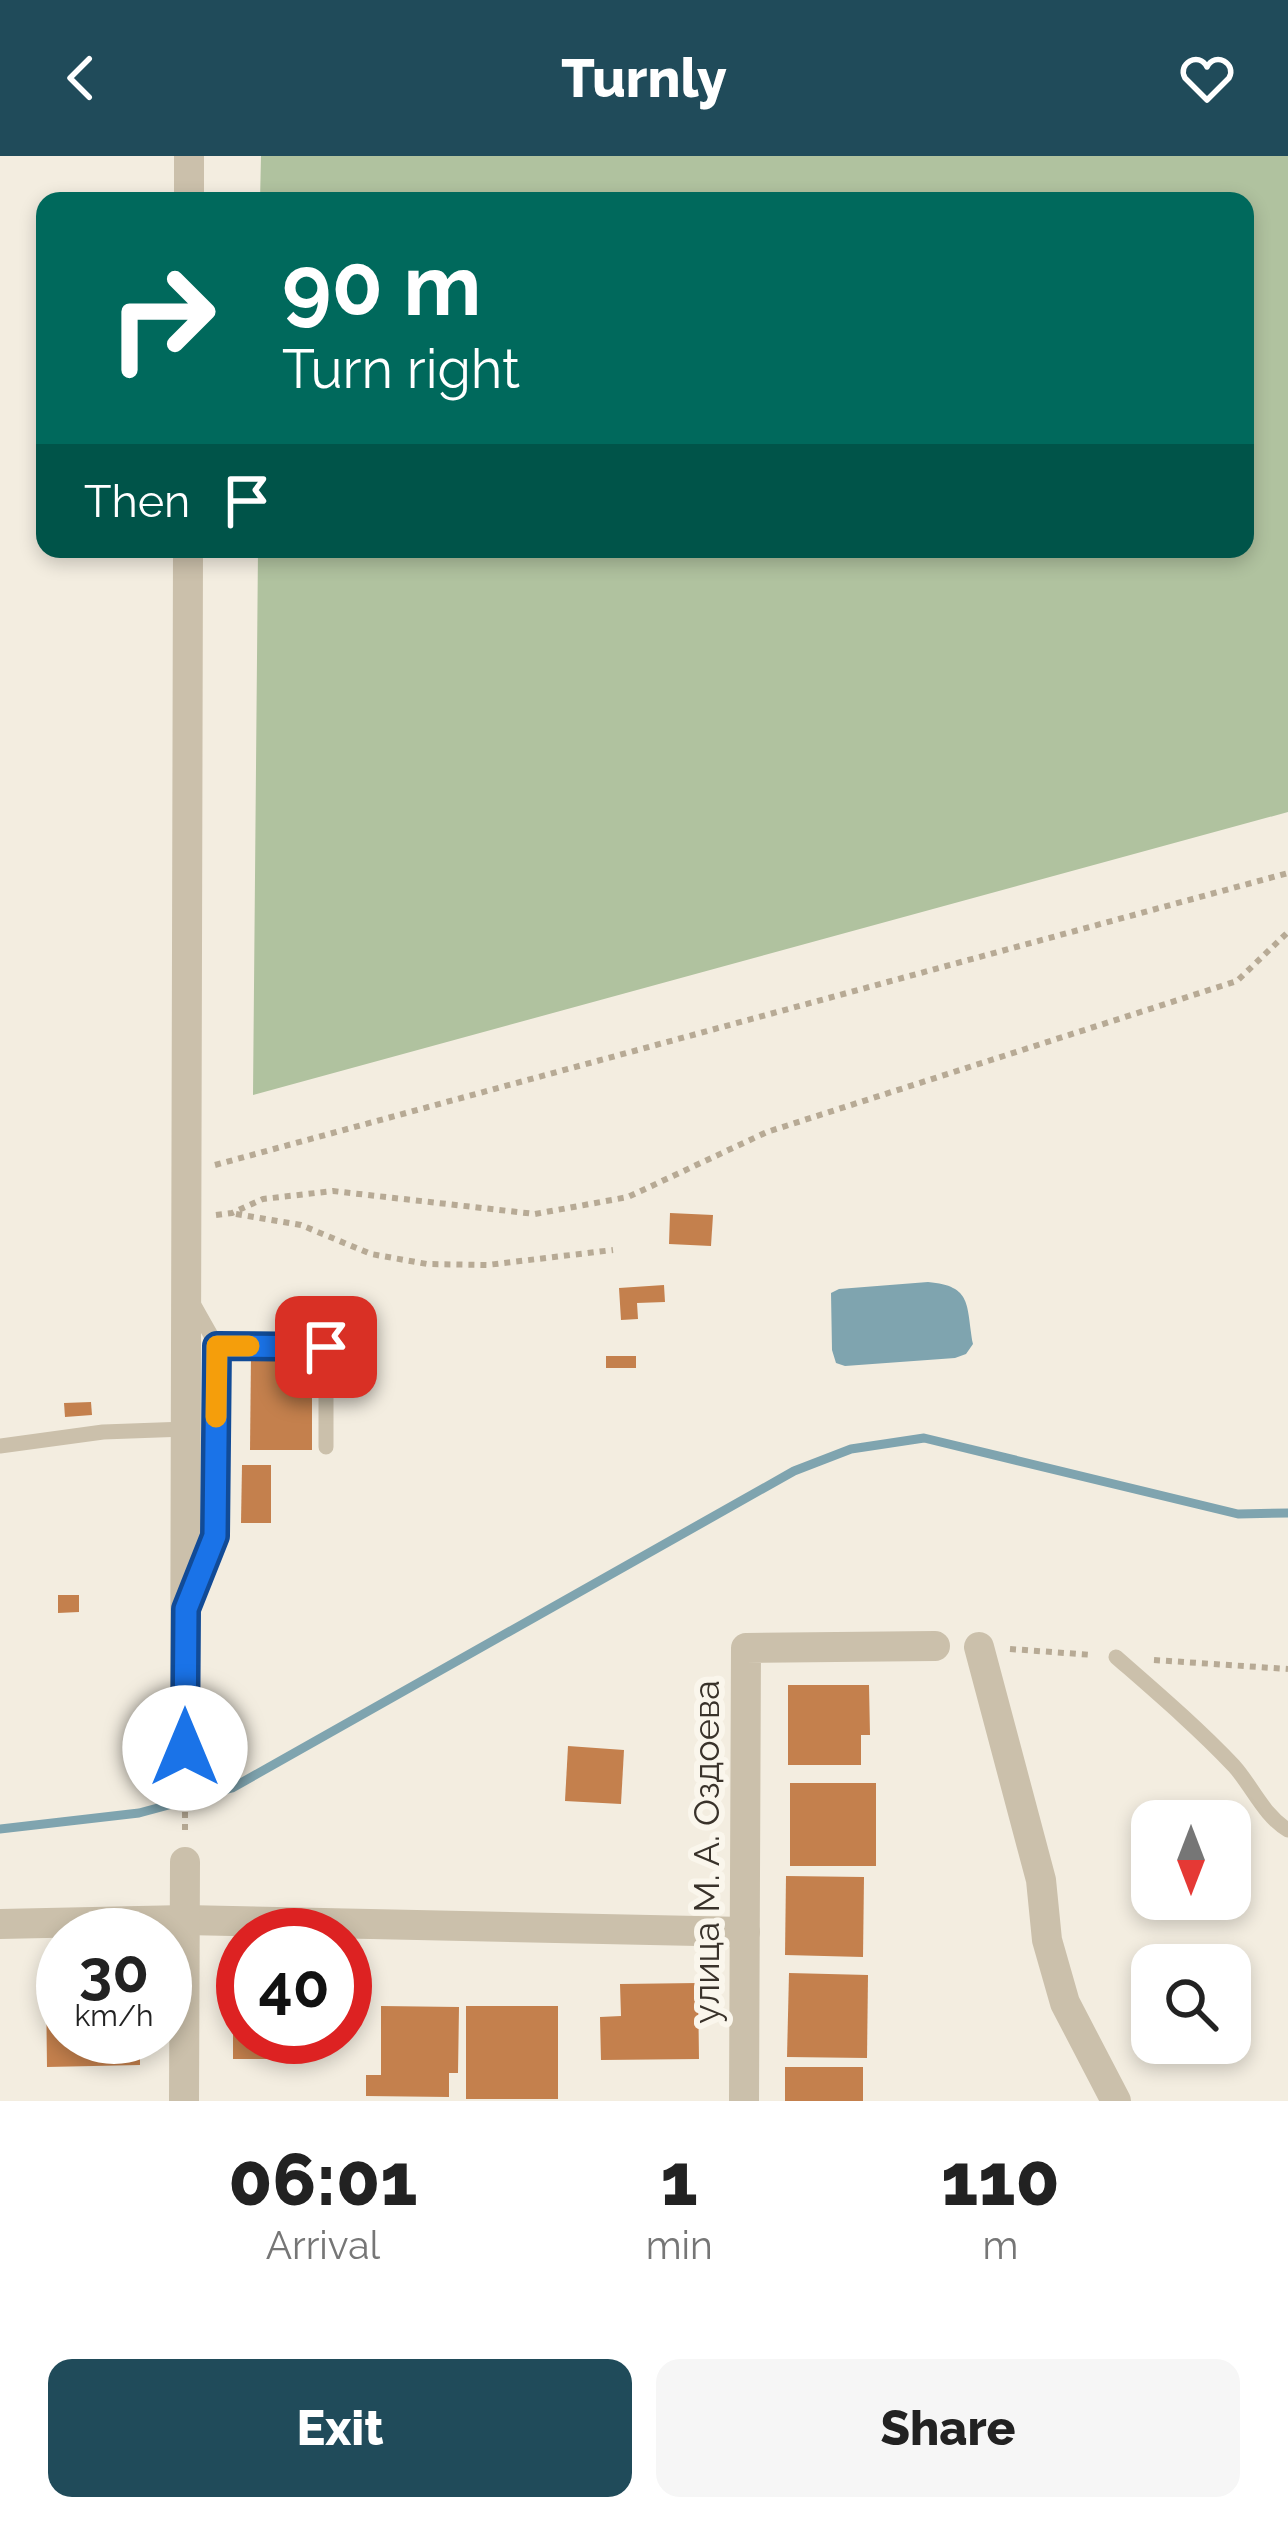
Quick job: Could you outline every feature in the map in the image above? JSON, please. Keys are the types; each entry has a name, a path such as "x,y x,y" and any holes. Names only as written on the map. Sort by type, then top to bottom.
{"street":[{"path":"189,156 189,192"},
{"path":"185,1748 188,558"},
{"name":"улица М. А. Оздоева","path":"744,2101 746,1648 935,1646"},
{"path":"979,1647 1041,1880 1047,1940 1065,2003 1116,2101"},
{"path":"185,1862 185,1908"},
{"path":"192,1920 745,1932"},
{"path":"0,1924 36,1923"},
{"path":"184,2064 184,2101"}],"lane":[{"path":"186,1609 215,1536 217,1346 187,1292"},
{"path":"217,1346 326,1347 326,1447"},
{"path":"0,1446 103,1432 186,1429"},
{"path":"1116,1657 1237,1769 1277,1824 1288,1830"}],"path":[{"path":"187,1172 1288,873"},
{"path":"232,1214 263,1199 333,1191 536,1214 628,1196 767,1132 1237,981 1288,932"},
{"path":"187,1218 232,1214 301,1225 371,1254 427,1264 487,1265 613,1250"},
{"path":"185,1748 185,1862"}],"green space":[{"path":"261,156 1288,156 1288,812 253,1095 258,558 1254,558 1254,192 260,192"}],"water":[{"path":"928,1282 953,1288 965,1300 973,1344 966,1354 845,1366 836,1363 831,1293"}],"building":[{"path":"670,1213 713,1215 711,1246 669,1244"},
{"path":"664,1285 665,1302 637,1303 638,1319 621,1320 619,1288"},
{"path":"337,1336 356,1336 356,1369 337,1364"},
{"path":"251,1355 312,1355 312,1450 250,1450"},
{"path":"606,1356 636,1356 636,1368 606,1368"},
{"path":"91,1402 92,1415 65,1417 64,1403"},
{"path":"242,1465 271,1465 271,1523 241,1523"},
{"path":"58,1595 79,1595 79,1612 58,1613"},
{"path":"788,1685 869,1685 870,1735 861,1735 861,1765 788,1765"},
{"path":"568,1746 624,1750 621,1804 565,1801"},
{"path":"790,1783 876,1783 876,1866 790,1866"},
{"path":"786,1876 864,1877 863,1957 785,1955"},
{"path":"789,1973 868,1975 867,2058 787,2057"},
{"path":"698,1983 699,2059 601,2060 600,2017 621,2016 620,1984"},
{"path":"381,2006 459,2007 458,2073 449,2073 449,2097 366,2096 366,2075 381,2075"},
{"path":"466,2006 558,2006 558,2099 466,2099"},
{"path":"47,2064 140,2064 140,2065"},
{"path":"785,2067 863,2067 863,2101 785,2101"}],"waterway":[{"path":"0,1829 139,1813 232,1788 794,1471 851,1449 924,1438 1238,1514 1288,1513"}],"slow traffic":[{"path":"216,1417 217,1346 249,1346"}],"route":[{"path":"185,1748 186,1609 215,1536 217,1346 326,1347"}]}
